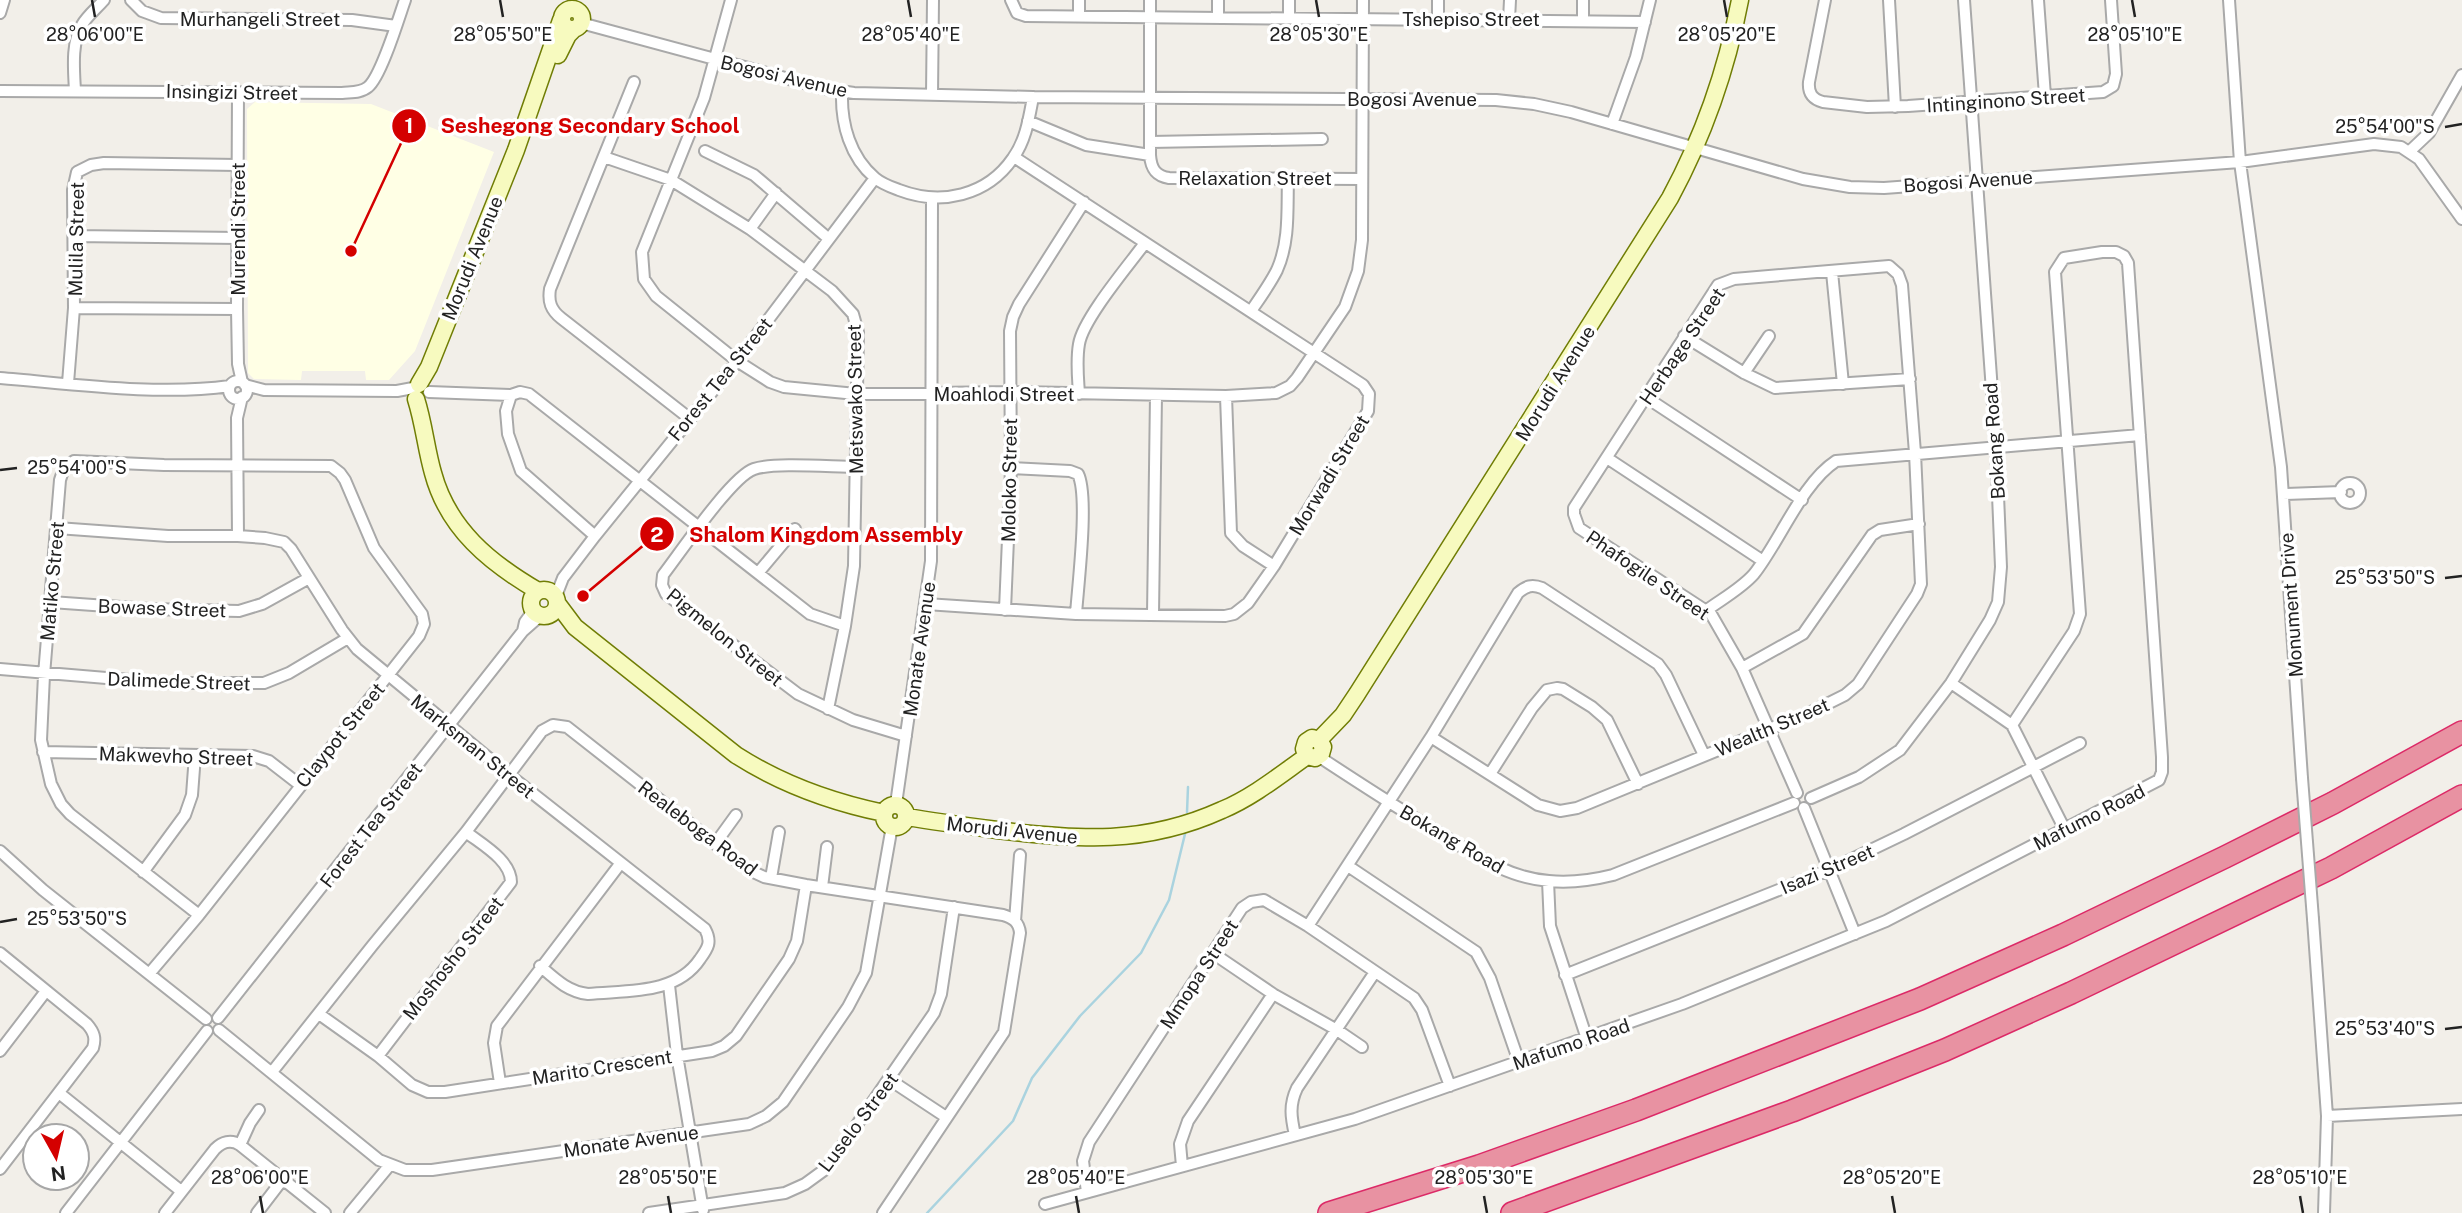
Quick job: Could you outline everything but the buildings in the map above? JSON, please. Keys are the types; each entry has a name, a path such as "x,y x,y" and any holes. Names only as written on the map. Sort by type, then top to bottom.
{"highway":[{"path":"1329,1213 1479,1166 1636,1110 1920,999 2225,857 2333,803 2462,732"},
{"path":"1513,1213 1779,1116 1945,1050 2071,993 2331,868 2462,796"}],"street":[{"path":"0,13 4,0"},
{"path":"75,91 74,61 79,31 104,0"},
{"name":"Murhangeli Street","path":"131,0 142,11 161,18 352,20 396,26"},
{"name":"Insingizi Street","path":"0,91 342,93 367,88 377,76 405,0"},
{"name":"Moahlodi Street","path":"731,0 693,127 642,252 644,279 656,296 737,361 778,386 856,394 1010,392 1226,396 1263,395 1284,390 1297,378 1345,307 1358,271 1362,240 1363,0"},
{"path":"932,95 933,0"},
{"name":"Tshepiso Street","path":"1011,0 1013,8 1021,15 1645,22"},
{"path":"1079,0 1079,17"},
{"path":"1028,121 1086,145 1150,155 1150,0"},
{"path":"1218,0 1218,18"},
{"path":"1289,0 1289,18"},
{"path":"1438,0 1438,20"},
{"path":"1510,0 1510,20"},
{"path":"1583,0 1583,20"},
{"path":"1612,124 1636,57 1650,0"},
{"name":"Morudi Avenue","path":"572,13 545,89 516,149 418,392 434,478 454,520 487,557 736,755 760,770 832,801 891,814 902,825 907,817 1063,838 1132,836 1167,830 1248,797 1315,751 1343,715 1409,613 1655,224 1695,149 1728,50 1740,0"},
{"name":"Intinginono Street","path":"1825,0 1809,82 1812,97 1823,102 1895,107 2103,92 2112,86 2116,74 2110,0"},
{"path":"1889,0 1895,107"},
{"name":"Bokang Road","path":"1315,751 1389,803 1490,864 1516,874 1548,881 1587,880 1613,875 1858,777 1900,750 1951,683 1990,620 1998,602 2001,567 1996,447 1964,0"},
{"path":"2038,0 2045,96"},
{"name":"Monument Drive","path":"2229,0 2240,162 2283,494 2326,1116 2324,1213"},
{"name":"Bogosi Avenue","path":"572,13 715,60 842,92 1033,97 1516,101 1553,107 1834,186 1884,188 2240,162 2374,144 2389,144 2410,151"},
{"path":"2462,75 2429,133 2410,151 2425,166 2462,219"},
{"path":"634,82 550,289 549,302 554,312 689,418"},
{"path":"842,92 845,132 858,157 875,178 901,191 932,200 953,197 984,184 997,175 1014,157 1025,135 1033,97"},
{"name":"Murendi Street","path":"238,536 239,93"},
{"path":"1150,142 1322,139"},
{"path":"705,151 754,175 829,239"},
{"name":"Relaxation Street","path":"1150,155 1153,170 1162,177 1362,178"},
{"name":"Metswako Street","path":"604,157 671,180 750,229 832,291 853,314 858,332 855,553 845,626 828,709"},
{"name":"Morwadi Street","path":"926,604 1076,614 1234,614 1248,603 1274,566 1368,411 1369,394 1363,385 1014,157"},
{"name":"Mulila Street","path":"68,383 74,308 74,178 83,168 104,163 238,165"},
{"name":"Forest Tea Street","path":"218,1017 449,726 523,631 526,622 737,361 875,178"},
{"path":"1251,311 1277,269 1282,255 1287,228 1288,178"},
{"path":"750,229 776,193"},
{"name":"Monate Avenue","path":"389,1166 405,1170 432,1170 749,1124 766,1116 783,1102 861,987 870,959 881,895 891,814 926,604 932,536 932,200"},
{"name":"Moloko Street","path":"1005,610 1011,468 1010,331 1015,310 1084,202"},
{"path":"74,236 239,238"},
{"path":"1079,394 1077,360 1079,342 1086,325 1145,243"},
{"name":"Mafumo Road","path":"1045,1204 1355,1119 1682,1004 1919,905 2159,780 2162,772 2128,262 2120,253 2102,252 2064,258 2055,272 2080,614 2074,631 2012,725"},
{"name":"Herbage Street","path":"1574,508 1718,285 1734,279 1882,266"},
{"name":"Wealth Street","path":"1431,737 1538,805 1560,811 1577,808 1638,785 1768,730 1845,695 1858,684 1920,590 1922,577 1901,280 1892,268 1882,266"},
{"path":"1832,272 1843,384"},
{"path":"74,308 237,309"},
{"path":"1684,336 1744,373 1775,388 1910,379"},
{"path":"1744,373 1769,337"},
{"path":"0,378 238,390 529,394 810,614 845,626"},
{"path":"515,393 506,411 508,434 521,471 595,536"},
{"path":"1153,615 1156,395"},
{"path":"1226,396 1231,533 1243,546 1274,566"},
{"path":"1647,398 1802,500"},
{"path":"1707,610 1751,578 1820,475 1836,461 2140,435"},
{"path":"1607,458 1763,561"},
{"name":"Matiko Street","path":"199,915 85,828 61,804 51,784 41,730 60,480 64,468 71,462 79,461 164,465 325,465 336,470 345,481"},
{"name":"Pigmelon Street","path":"856,467 756,468 743,475 663,575 662,585 666,594 798,694 862,724 906,736"},
{"path":"1011,468 1070,471 1079,474 1083,500 1076,614"},
{"name":"Claypot Street","path":"149,974 199,915 424,628 422,614 374,548 345,481"},
{"path":"2283,494 2340,492"},
{"name":"Phafogile Street","path":"1574,508 1579,528 1707,610 1719,625 1742,668 1801,801 1855,934"},
{"path":"1742,668 1803,634 1871,535 1880,530 1919,524"},
{"name":"Marksman Street","path":"57,528 168,536 238,536 284,542 348,638 388,676 620,864 705,929 709,947 684,978 669,985"},
{"path":"758,573 795,529"},
{"name":"Bowase Street","path":"51,602 149,609 239,611 262,604 309,578"},
{"path":"1308,926 1431,737 1518,593 1529,586 1542,588 1658,664 1666,674 1704,755"},
{"name":"Dalimede Street","path":"0,670 165,683 264,683 289,673 348,638"},
{"path":"1951,683 2012,725 2065,830"},
{"path":"1490,774 1532,708 1547,690 1563,688 1607,720 1638,785"},
{"name":"Realeboga Road","path":"272,1072 466,832 542,731 552,725 562,725 749,870 771,878 1003,915 1015,920"},
{"name":"Isazi Street","path":"1565,975 1829,870 2080,743"},
{"name":"Makwevho Street","path":"43,752 242,755 260,758 276,766 300,785"},
{"path":"142,872 185,815 192,795 195,755"},
{"path":"715,844 736,816"},
{"name":"Moshosho Street","path":"377,1056 511,882 510,873 502,862 466,832"},
{"path":"771,878 779,832"},
{"path":"822,887 827,847"},
{"path":"0,851 43,890 206,1019"},
{"path":"883,1213 1004,1032 1020,933 1015,920 1020,855"},
{"path":"500,1083 494,1043 497,1026 620,864"},
{"path":"1348,866 1468,944 1476,952 1486,967 1519,1062"},
{"path":"1548,881 1549,922 1587,1039"},
{"name":"Marito Crescent","path":"319,1014 412,1085 428,1092 712,1051 724,1046 736,1036 793,950 806,884"},
{"name":"Mmopa Street","path":"1087,1192 1083,1161 1089,1142 1242,908 1257,900 1264,900 1308,926 1410,994 1418,1002 1450,1086"},
{"name":"Luselo Street","path":"649,1213 703,1209 785,1193 815,1178 833,1161 890,1080 938,1004 954,907"},
{"path":"0,953 87,1024 95,1037 93,1048 0,1169"},
{"path":"1214,954 1273,994 1338,1030 1362,1047"},
{"path":"540,966 566,988 577,993 669,985 677,1055 703,1209"},
{"path":"1295,1135 1290,1114 1293,1098 1375,972"},
{"path":"0,1051 47,991"},
{"path":"1182,1166 1181,1137 1188,1121 1273,994"},
{"path":"207,1031 204,1024 211,1016 218,1017 221,1023 219,1030"},
{"path":"219,1030 389,1166 350,1213"},
{"path":"207,1031 219,1030"},
{"path":"66,1213 207,1031"},
{"path":"890,1080 946,1117"},
{"path":"59,1093 181,1191"},
{"path":"2326,1116 2462,1109"},
{"path":"240,1144 259,1110"},
{"path":"165,1213 220,1145 231,1142 240,1144 325,1213"},
{"path":"257,1213 283,1180"}],"shaded area":[{"path":"255,102 371,104 494,152 415,351 389,380 366,380 365,371 302,371 301,380 254,379 248,373 247,109"}],"waterway":[{"path":"1187,812 1188,787"},
{"path":"927,1213 1013,1121 1032,1078 1080,1016 1141,953 1169,900 1185,834"}],"place":[{"name":"Seshegong Secondary School","path":"351,251"},
{"name":"Shalom Kingdom Assembly","path":"583,596"}]}
